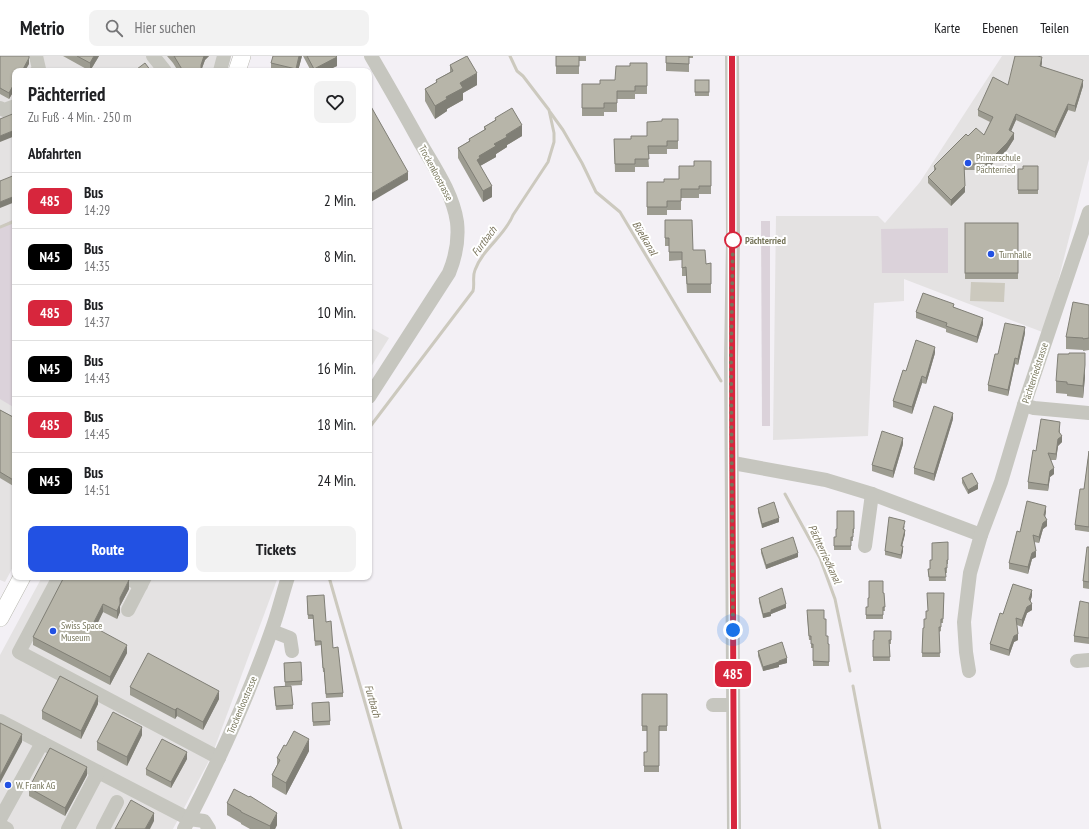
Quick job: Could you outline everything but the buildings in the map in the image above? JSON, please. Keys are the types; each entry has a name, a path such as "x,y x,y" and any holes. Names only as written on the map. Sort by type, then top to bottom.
{"main road":[{"path":"239,68 242,56"},
{"path":"0,618 20,580"}],"street":[{"path":"36,56 39,68"},
{"path":"153,56 163,68"},
{"path":"221,68 224,56"},
{"name":"Trockenloostrasse","path":"371,56 440,178 452,203 457,222 458,244 455,259 449,273 372,392"},
{"path":"732,56 733,240 731,366 733,463 734,829"},
{"path":"0,108 4,110 12,107"},
{"name":"Pächterriedstrasse","path":"969,671 964,622 970,573 981,536 1001,482 1024,405 1089,212"},
{"path":"1024,405 1034,408 1089,413"},
{"path":"733,463 826,480 872,494 981,536"},
{"path":"865,546 872,494"},
{"path":"57,580 19,652 219,758"},
{"name":"Trockenloostrasse","path":"186,824 219,758 272,631 287,580"},
{"path":"128,610 143,581"},
{"path":"272,631 290,638 292,651"},
{"path":"713,705 733,705"},
{"path":"0,721 98,772 186,824 204,821 209,829"},
{"path":"0,819 42,743"},
{"path":"68,829 98,772"},
{"path":"103,829 117,802"},
{"path":"0,826 7,829"}],"shaded area":[{"path":"0,56 229,56 225,68 12,68 12,220 0,226"},
{"name":"Pächterried","path":"1002,56 1089,56 1089,159 1045,333 904,279 904,301 874,303 868,436 773,440 776,216 878,216 885,223 920,182"},
{"path":"12,220 12,406 0,399 0,226"},
{"path":"761,221 770,221 770,426 762,426"},
{"path":"948,228 948,273 882,273 881,229"},
{"path":"971,282 1005,283 1004,302 970,301"},
{"path":"372,329 389,338 372,365"},
{"path":"0,398 12,405 12,569 5,582 0,580"},
{"path":"40,580 277,580 212,755 173,829 0,829 0,655"}],"waterway":[{"name":"Furtbach","path":"372,424 473,291 474,273 483,255 505,229 548,162 554,142 554,133 549,110 523,76 517,71 510,56"},
{"name":"Büelkanal","path":"550,112 563,130 582,163 596,192 620,212 721,381"},
{"path":"0,227 12,222"},
{"name":"Pächterriedkanal","path":"785,494 820,558 835,599 850,671"},
{"name":"Furtbach","path":"330,580 401,829"},
{"name":"Pächterriedkanal","path":"853,686 880,829"}],"bus line":[{"name":"485","path":"732,56 733,240 731,359 733,463 734,829"}],"place":[{"name":"Primarschule Pächterried","path":"968,163"},
{"name":"Pächterried","path":"733,240"},
{"name":"Turnhalle","path":"991,254"},
{"name":"Swiss Space Museum","path":"53,631"},
{"name":"W. Frank AG","path":"8,785"}],"route":[{"path":"733,240 731,359 733,463 733,630"}]}
